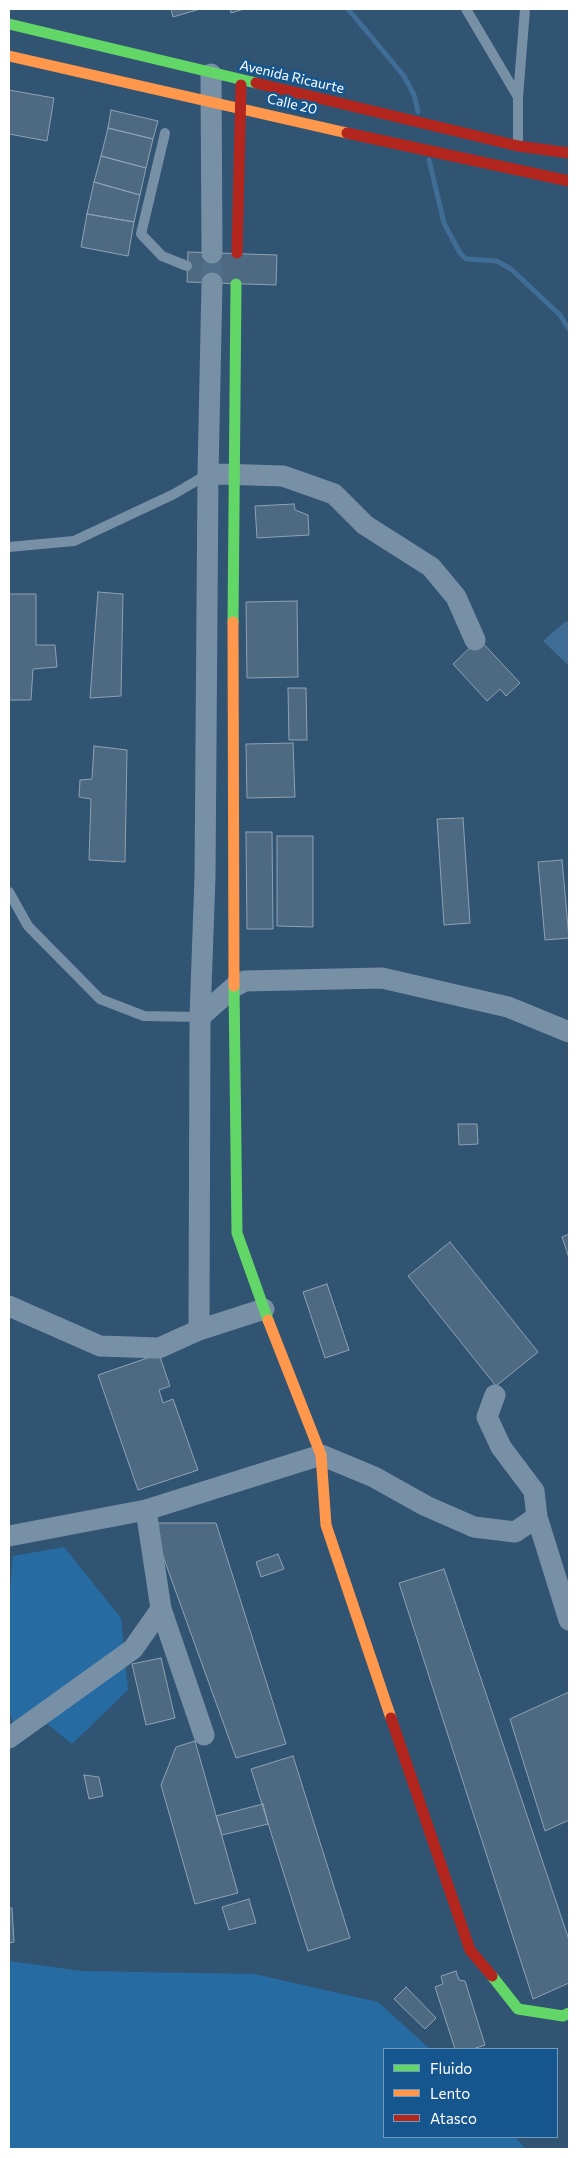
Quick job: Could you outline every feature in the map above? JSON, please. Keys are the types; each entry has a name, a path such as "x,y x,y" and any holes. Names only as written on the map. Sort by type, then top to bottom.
{"street":[{"name":"Avenida Ricaurte","path":"9,24 211,74 518,146 569,153"},
{"name":"Calle 20","path":"9,56 212,103 569,181"},
{"path":"211,74 212,251 237,251 241,81"},
{"path":"212,188 238,189"},
{"path":"198,1330 200,1017 205,877 208,474 212,283"},
{"path":"236,284 233,474 232,876 238,1233 264,1309 321,1455 326,1525 470,1950 518,2009 563,2016 569,2013"},
{"path":"208,474 283,476 334,494 366,524 431,567 456,597 475,640"},
{"path":"205,877 232,876"},
{"path":"200,1017 235,986 245,981 382,978 508,1007 569,1032"},
{"path":"9,1306 100,1346 159,1348 198,1330 264,1309"},
{"path":"495,1395 487,1417 501,1447 534,1491 537,1517 569,1620"},
{"path":"9,1536 146,1510 321,1455 374,1477 426,1506 474,1527 515,1532 537,1517"},
{"path":"146,1510 161,1609 204,1735"},
{"path":"9,1738 133,1649 161,1609"}],"lane":[{"path":"466,9 518,97"},
{"path":"518,146 518,97 525,9"},
{"path":"165,133 141,234 162,256 187,266"},
{"path":"9,547 74,541 174,494 208,474"},
{"path":"9,892 28,926 100,999 144,1016 200,1017"}],"shaded area":[{"path":"566,621 569,623 569,666 543,641"},
{"path":"64,1547 121,1618 128,1690 72,1744 36,1715 15,1726 9,1713 9,1601 13,1556"},
{"path":"9,1961 81,1971 254,1974 378,2002 429,2048 383,2048 383,2138 516,2138 526,2149 9,2149"}],"building":[{"path":"171,9 200,9 173,17"},
{"path":"230,9 244,9 231,13"},
{"path":"9,90 54,98 47,141 9,134"},
{"path":"111,110 158,121 153,139 108,128"},
{"path":"108,128 153,139 146,168 101,156"},
{"path":"101,156 146,168 140,195 94,182"},
{"path":"94,182 140,195 134,222 87,214"},
{"path":"87,214 134,222 128,256 81,247"},
{"path":"188,252 277,255 276,285 187,282"},
{"path":"294,504 295,510 308,515 309,535 257,538 255,506"},
{"path":"98,592 123,594 121,696 90,698"},
{"path":"9,594 36,594 36,645 55,645 57,667 33,669 31,700 9,700"},
{"path":"297,601 298,677 247,678 246,602"},
{"path":"479,639 520,683 506,696 500,689 487,701 453,664"},
{"path":"288,688 306,688 307,740 289,740"},
{"path":"293,743 295,797 247,798 246,744"},
{"path":"94,746 127,750 125,862 89,860 91,799 79,797 80,780 92,779"},
{"path":"463,818 470,923 444,925 437,819"},
{"path":"246,832 272,832 273,929 247,929"},
{"path":"277,836 313,836 313,927 277,926"},
{"path":"562,860 569,938 545,940 538,862"},
{"path":"458,1124 477,1124 478,1144 459,1145"},
{"path":"569,1234 569,1258 562,1237"},
{"path":"450,1242 538,1352 496,1386 408,1276"},
{"path":"327,1284 349,1350 325,1358 303,1292"},
{"path":"159,1354 170,1386 159,1390 163,1403 173,1399 198,1470 138,1490 98,1375"},
{"path":"151,1523 216,1523 286,1744 236,1758"},
{"path":"278,1554 284,1569 261,1577 256,1562"},
{"path":"444,1569 569,1940 569,1983 533,1999 399,1583"},
{"path":"161,1658 175,1718 146,1725 132,1664"},
{"path":"569,1692 569,1820 545,1831 510,1719"},
{"path":"195,1741 238,1893 195,1904 161,1785 176,1747"},
{"path":"293,1756 350,1938 308,1951 251,1769"},
{"path":"84,1775 99,1777 103,1796 89,1799"},
{"path":"263,1804 268,1824 222,1835 216,1816"},
{"path":"249,1899 256,1923 229,1930 222,1907"},
{"path":"9,1908 12,1908 14,1942 9,1943"},
{"path":"456,1971 459,1980 465,1981 485,2045 476,2048 455,2048 435,1987 443,1984 441,1976"},
{"path":"406,1987 436,2018 425,2029 394,1999"}],"waterway":[{"path":"348,9 404,76 414,95 418,112"},
{"path":"429,160 444,223 460,253 466,259 497,261 511,269 560,315 569,329"}],"tunnel":[{"path":"212,253 212,283"}],"traffic: fast":[{"path":"9,24 256,83"},
{"path":"233,622 236,284"},
{"path":"234,986 237,1233 268,1320"},
{"path":"492,1976 518,2009 563,2016 569,2013"}],"traffic: slow":[{"path":"9,56 347,133"},
{"path":"233,622 234,986"},
{"path":"268,1320 321,1455 326,1525 391,1718"}],"traffic: jam":[{"path":"256,83 518,146 569,153"},
{"path":"237,253 241,85"},
{"path":"347,133 569,181"},
{"path":"391,1718 470,1950 492,1976"}]}
